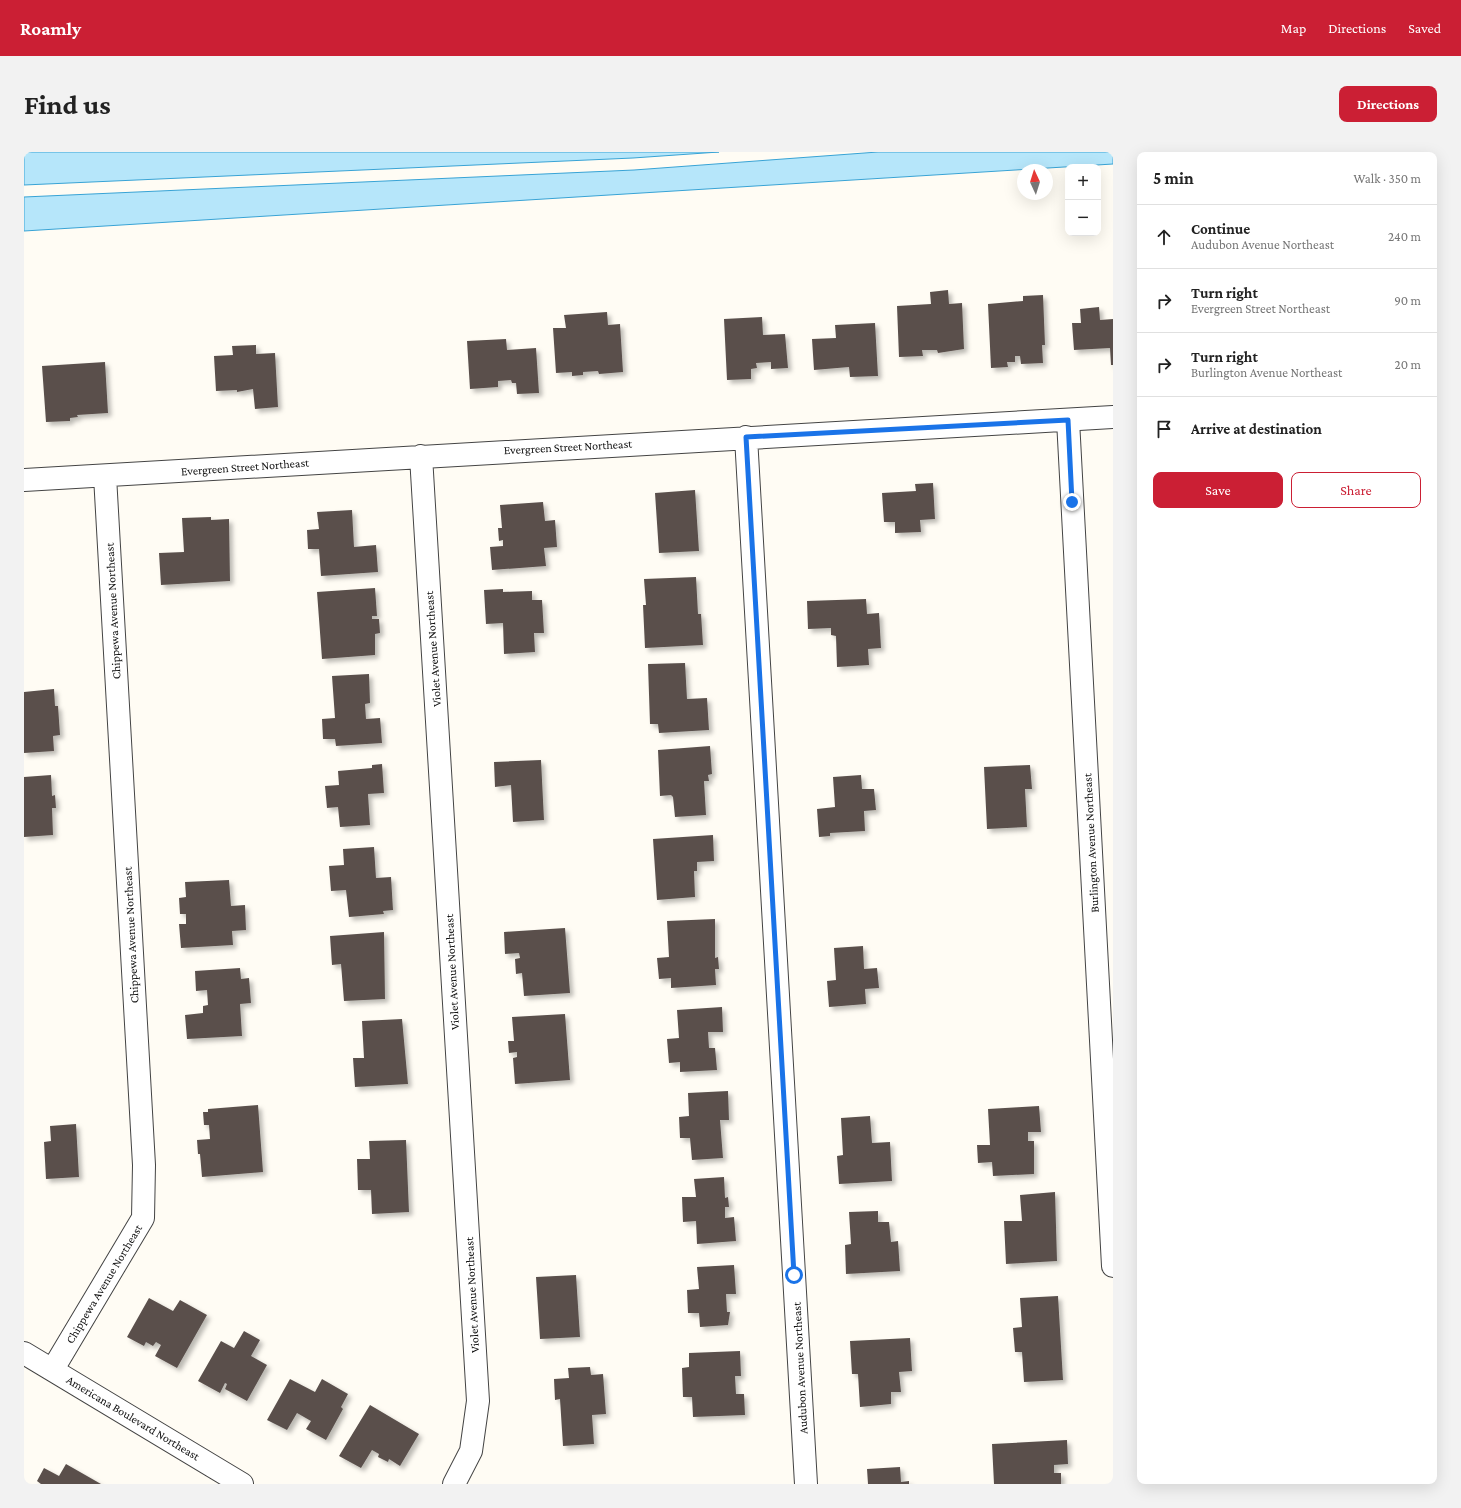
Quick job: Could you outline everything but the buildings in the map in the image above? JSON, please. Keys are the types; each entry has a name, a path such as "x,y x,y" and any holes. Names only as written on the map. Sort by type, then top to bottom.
{"street":[{"name":"Evergreen Street Northeast","path":"24,480 746,437 1113,417"},
{"name":"Burlington Avenue Northeast","path":"1068,420 1113,1266"},
{"name":"Audubon Avenue Northeast","path":"746,437 806,1484"},
{"name":"Violet Avenue Northeast","path":"421,456 478,1400 471,1451 454,1484"},
{"name":"Chippewa Avenue Northeast","path":"53,1369 144,1218 144,1164 105,476"},
{"name":"Americana Boulevard Northeast","path":"24,1353 53,1369 212,1476 242,1484"}],"water":[{"path":"24,152 719,152 633,158 24,185"},
{"path":"878,152 1113,152 1113,164 1065,164 1065,167 1053,168 1053,164 1017,164 1017,170 24,231 24,197 634,170"}],"route":[{"path":"794,1275 746,437 1068,420 1072,502"}]}
